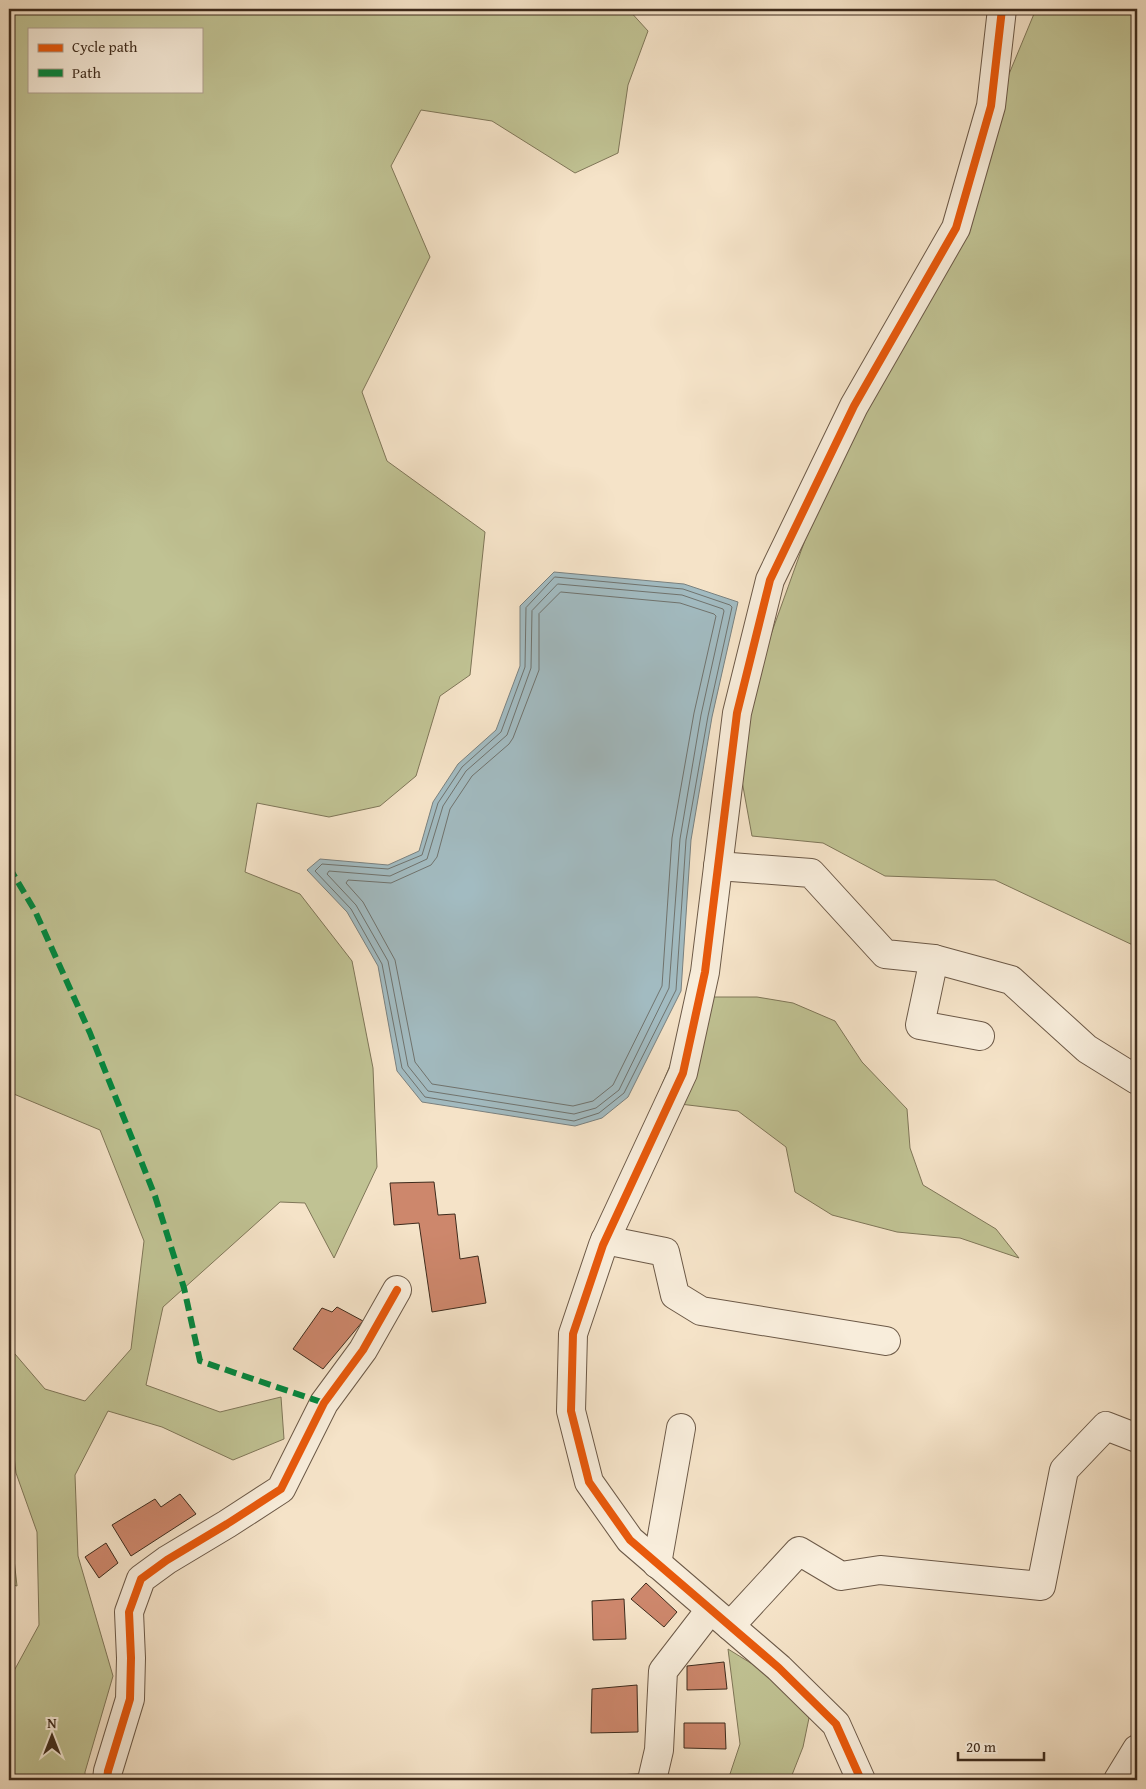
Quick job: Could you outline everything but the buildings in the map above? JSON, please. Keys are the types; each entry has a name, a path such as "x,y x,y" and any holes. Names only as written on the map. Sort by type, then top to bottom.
{"street":[{"path":"861,1780 836,1724 779,1668 630,1540 589,1482 571,1411 573,1334 605,1240 683,1073 704,972 737,713 770,580 854,406 956,228 991,106 1002,9"},
{"path":"718,866 811,873 885,954 934,959 1011,980 1088,1049 1137,1080"},
{"path":"934,959 920,1025 980,1036"},
{"path":"605,1240 665,1252 675,1295 701,1311 886,1341"},
{"path":"106,1780 130,1698 129,1612 141,1579 167,1560 281,1489 324,1403 363,1350 397,1290"},
{"path":"652,1780 659,1750 664,1671 720,1618 799,1551 841,1576 880,1570 1041,1586 1064,1470 1106,1426 1137,1438"},
{"path":"658,1564 681,1428"},
{"path":"1118,1780 1137,1749"}],"green space":[{"path":"9,9 628,9 648,31 628,85 618,153 575,173 492,121 421,110 391,166 430,257 362,392 387,461 485,532 470,675 440,696 416,776 380,806 329,817 257,803 245,872 300,894 352,961 373,1068 377,1167 334,1258 305,1203 280,1202 163,1307 146,1385 220,1412 281,1397 284,1439 233,1460 162,1427 108,1411 75,1475 78,1556 113,1676 85,1772 85,1780 9,1780 9,1680 39,1625 37,1532 16,1473 9,1413 9,1347 45,1389 85,1401 131,1349 144,1241 100,1130 9,1092"},
{"path":"1036,9 1137,9 1137,947 995,880 885,876 823,843 752,836 734,737 818,504 919,291"},
{"path":"699,997 757,997 793,1003 835,1021 862,1062 907,1109 910,1148 923,1185 996,1229 1019,1258 960,1238 897,1232 832,1215 795,1192 786,1147 738,1111 655,1101"},
{"path":"9,1514 17,1586 9,1584"},
{"path":"728,1649 770,1675 797,1701 809,1718 803,1747 790,1780 728,1780 740,1744"}],"water":[{"path":"554,572 684,584 738,602 712,717 691,840 681,991 628,1097 602,1118 575,1126 422,1102 397,1071 378,966 347,912 307,870 320,859 388,865 419,851 433,802 458,764 496,730 520,666 520,606"}],"marked path":[{"path":"9,867 35,911 90,1033 155,1196 184,1288 200,1361 324,1403"}],"cycle path":[{"path":"861,1780 836,1724 779,1668 630,1540 589,1482 571,1411 573,1334 603,1245 683,1073 705,972 737,713 770,580 854,406 956,228 991,106 1002,9"},
{"path":"107,1780 130,1699 129,1612 141,1579 167,1560 281,1489 324,1403 363,1350 397,1290"}]}
